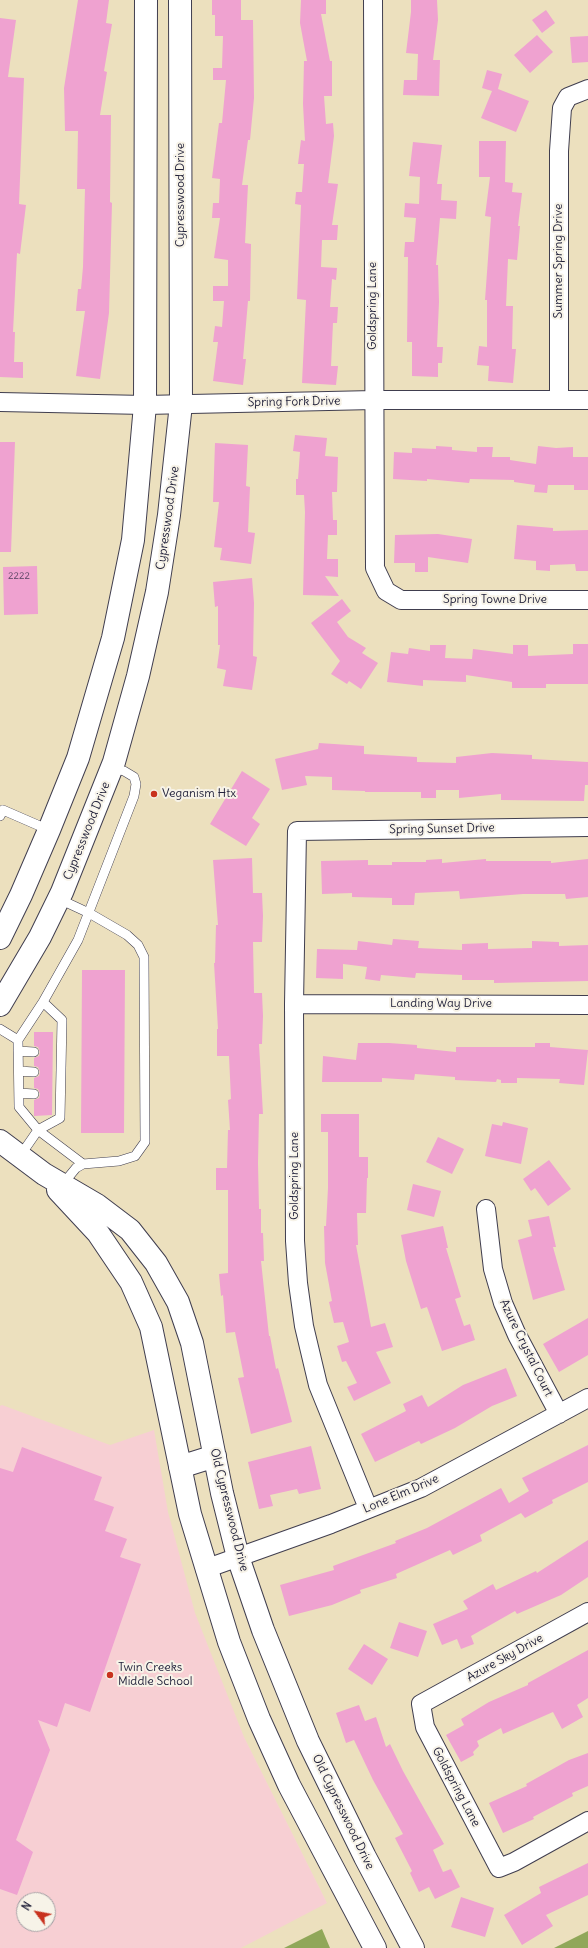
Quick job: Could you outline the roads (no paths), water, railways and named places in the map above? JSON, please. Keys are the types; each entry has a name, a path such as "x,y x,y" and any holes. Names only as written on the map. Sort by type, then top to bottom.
{"main road":[{"path":"3,925 50,830 78,758 113,638 133,540 145,405 146,0"},
{"name":"Cypresswood Drive","path":"0,1005 40,937 59,898 112,768 138,676 157,592 169,516 182,404 180,0"},
{"path":"78,758 112,768"},
{"name":"Old Cypresswood Drive","path":"0,1140 53,1179 97,1205 130,1230 156,1263 178,1302 192,1343 215,1456 238,1557 284,1685 308,1740 365,1857 413,1948"},
{"name":"Old Cypresswood Drive","path":"53,1179 98,1234 131,1282 151,1327 190,1514 205,1569 229,1642 259,1719 289,1785 375,1948"},
{"path":"180,1467 215,1456"},
{"path":"335,1872 365,1857"}],"street":[{"name":"Goldspring Lane","path":"373,0 375,568 386,591 402,600"},
{"name":"Summer Spring Drive","path":"559,400 559,150 562,108 568,97 588,89"},
{"name":"Spring Fork Drive","path":"0,402 145,405 374,400 588,400"},
{"name":"Spring Towne Drive","path":"402,600 588,600"},
{"name":"Spring Sunset Drive","path":"297,831 588,827"},
{"name":"Goldspring Lane","path":"297,831 294,1004 295,1241 304,1326 318,1385 368,1508"},
{"name":"Landing Way Drive","path":"294,1004 588,1004"},
{"name":"Azure Crystal Court","path":"486,1209 493,1270 503,1302 517,1334 559,1414"},
{"name":"Lone Elm Drive","path":"205,1569 331,1524 421,1488 588,1398"},
{"name":"Azure Sky Drive","path":"421,1704 588,1612"},
{"name":"Goldspring Lane","path":"421,1704 425,1727 499,1868 514,1862 588,1821"}],"lane":[{"path":"83,1164 38,1130 19,1107 18,1040 43,1002 78,940 134,796 136,784 134,777 124,771 112,768"},
{"path":"0,816 3,810 50,830"},
{"path":"53,1179 83,1164 120,1161 135,1156 145,1142 144,957 138,945 127,936 89,912 59,898"},
{"path":"20,1156 38,1130 60,1118 56,1095 57,1052 62,1020 43,1002"},
{"path":"0,1029 18,1040"},
{"path":"18,1052 34,1052"},
{"path":"19,1071 34,1072"},
{"path":"19,1093 34,1094"}],"place":[{"name":"Veganism Htx","path":"154,794"},
{"name":"Twin Creeks Middle School","path":"110,1675"}]}
